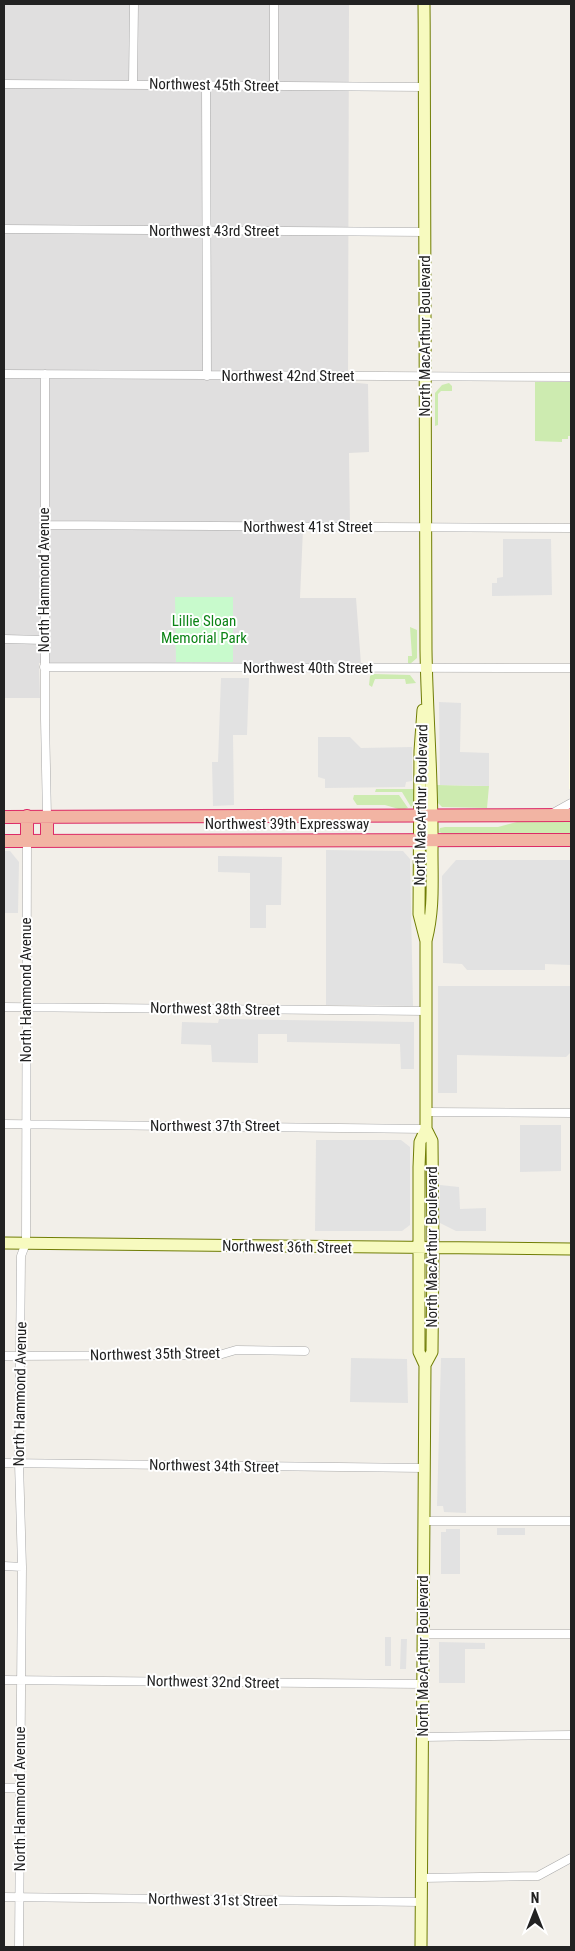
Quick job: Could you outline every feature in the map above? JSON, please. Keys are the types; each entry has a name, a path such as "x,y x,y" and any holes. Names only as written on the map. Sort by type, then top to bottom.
{"highway":[{"name":"Northwest 39th Expressway","path":"4,817 571,815"},
{"path":"27,816 27,841"},
{"path":"47,816 47,841"},
{"name":"Northwest 39th Expressway","path":"4,841 571,840"}],"main road":[{"name":"North MacArthur Boulevard","path":"424,4 426,669 431,750 426,816 419,841 419,914 426,941"},
{"name":"North MacArthur Boulevard","path":"421,1947 425,1365 419,1352 420,1142 426,1129 426,941 432,914 433,841 426,816"},
{"name":"North MacArthur Boulevard","path":"425,1365 432,1352 433,1249 432,1141 426,1129"},
{"name":"Northwest 36th Street","path":"4,1243 571,1249"}],"street":[{"path":"133,84 134,4"},
{"path":"274,4 274,86"},
{"name":"Northwest 45th Street","path":"4,84 424,87"},
{"path":"206,85 207,376"},
{"name":"Northwest 43rd Street","path":"4,229 425,232"},
{"name":"Northwest 42nd Street","path":"4,374 571,377"},
{"name":"North Hammond Avenue","path":"45,374 44,667 47,816"},
{"name":"Northwest 41st Street","path":"44,524 571,528"},
{"path":"4,639 44,640"},
{"name":"Northwest 40th Street","path":"44,667 571,668"},
{"name":"Northwest 39th Expressway","path":"549,815 571,803"},
{"name":"North Hammond Avenue","path":"19,1947 22,1566 19,1464 21,1256 26,1243 27,841"},
{"name":"Northwest 38th Street","path":"4,1007 426,1011"},
{"path":"426,1112 571,1113"},
{"name":"Northwest 37th Street","path":"4,1124 426,1129"},
{"name":"Northwest 35th Street","path":"4,1356 219,1355 236,1350 305,1351"},
{"name":"Northwest 34th Street","path":"4,1463 424,1468"},
{"path":"423,1522 571,1521"},
{"path":"4,1566 22,1566"},
{"path":"423,1634 571,1634"},
{"name":"Northwest 32nd Street","path":"4,1680 422,1684"},
{"path":"422,1737 571,1735"},
{"path":"4,1788 20,1788"},
{"path":"422,1878 538,1876 571,1858"},
{"name":"Northwest 31st Street","path":"4,1897 422,1902"}],"shaded area":[{"path":"4,4 349,4 348,382 368,384 369,452 349,453 350,528 303,529 300,598 356,598 361,664 39,663 40,698 4,698"},
{"path":"503,539 551,539 552,595 492,596 492,583 497,583 497,578 503,577"},
{"path":"221,678 249,678 247,735 233,735 234,805 213,806 212,762 218,762"},
{"path":"570,685 571,789 569,789"},
{"path":"439,702 461,703 460,752 489,753 489,786 440,785"},
{"path":"318,737 350,737 361,748 412,747 412,781 406,782 405,787 325,788 325,779 318,777"},
{"path":"326,850 403,851 410,859 413,1006 326,1005"},
{"path":"4,851 10,851 19,862 18,913 4,913"},
{"path":"218,856 282,857 281,905 266,905 266,928 250,928 250,873 218,872"},
{"path":"456,860 571,860 571,965 545,964 545,970 467,970 462,964 443,963 442,876"},
{"path":"438,986 571,986 571,1052 566,1057 457,1055 457,1093 438,1093"},
{"path":"219,1019 414,1022 414,1069 401,1069 400,1044 287,1042 287,1034 258,1034 258,1063 212,1062 211,1045 181,1044 182,1022 218,1023"},
{"path":"520,1125 561,1125 561,1171 520,1172"},
{"path":"316,1140 401,1140 410,1147 410,1225 402,1231 315,1231"},
{"path":"440,1185 459,1187 460,1209 486,1208 486,1231 456,1231 440,1223"},
{"path":"351,1358 407,1359 408,1403 350,1402"},
{"path":"441,1358 465,1358 466,1513 444,1512 443,1506 437,1506"},
{"path":"497,1528 525,1528 525,1535 497,1535"},
{"path":"446,1529 460,1529 460,1574 441,1574 441,1532 446,1532"},
{"path":"385,1637 391,1637 391,1666 385,1666"},
{"path":"401,1639 407,1639 406,1669 400,1669"},
{"path":"439,1642 485,1643 485,1649 465,1649 465,1683 439,1683"}],"green space":[{"path":"535,382 571,382 571,436 568,436 568,439 562,439 562,442 535,441"},
{"path":"449,383 452,386 452,391 441,391 438,394 438,425 435,426 435,393 442,385"},
{"name":"Lillie Sloan Memorial Park","path":"175,597 233,597 233,662 176,662"},
{"path":"410,627 417,630 417,658 410,664 408,663 408,656 412,656"},
{"path":"373,674 410,675 416,683 406,684 405,679 375,679 372,687 369,685 370,676"},
{"path":"437,785 489,786 487,808 442,807 438,803"},
{"path":"376,789 415,789 416,801 411,807 402,792 375,792"},
{"path":"354,795 399,795 408,808 402,810 385,805 357,805 353,799"},
{"path":"517,822 571,822 571,834 444,834 439,832 440,828 445,827 498,827"}]}
